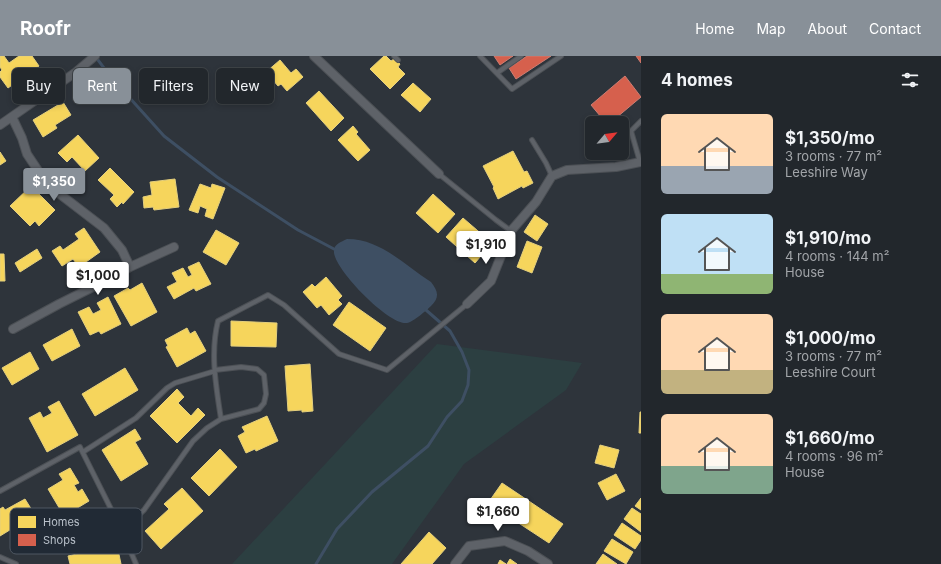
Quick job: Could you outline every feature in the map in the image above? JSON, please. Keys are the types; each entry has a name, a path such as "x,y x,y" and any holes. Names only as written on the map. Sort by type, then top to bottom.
{"street":[{"path":"0,125 76,72 95,56"},
{"path":"314,56 439,174"},
{"path":"12,117 22,138 27,154 40,175 61,195 104,228 122,250 130,267"},
{"path":"467,304 490,281 511,231 536,202 552,176 566,170 616,167 641,163"},
{"path":"14,329 130,267 174,247"},
{"path":"455,564 469,546 505,541 528,551 548,564"}],"lane":[{"path":"394,56 398,60"},
{"path":"487,56 481,58 512,89 561,56"},
{"path":"497,73 521,56"},
{"path":"641,121 631,130 641,163"},
{"path":"532,140 552,176"},
{"path":"439,174 511,231"},
{"path":"221,419 213,354 218,321 268,295 284,305 339,354 387,370 467,304"},
{"path":"83,452 136,418 167,388 175,383 215,371 241,367 257,369 264,375 266,394 264,403 259,409 221,419 207,428 193,441 142,512"},
{"path":"0,491 80,447 110,508"},
{"path":"131,554 136,564"},
{"path":"0,557 16,564"}],"shaded area":[{"path":"437,344 582,363 566,390 464,464 392,564 232,564"}],"water":[{"path":"347,239 371,243 381,248 392,254 431,282 437,294 434,303 420,316 407,323 399,321 375,306 351,282 336,259 334,251 335,247"}],"building: Homes":[{"path":"0,56 4,56 9,63 19,56 32,56 39,66 36,68 12,68 12,85 8,88 0,77 0,72 2,70 0,67"},
{"path":"384,56 391,61 394,59 400,64 398,67 405,74 390,89 370,69"},
{"path":"280,60 291,73 296,69 303,77 287,91 281,84 278,86 274,81 274,68 271,68"},
{"path":"413,83 431,99 420,112 401,95"},
{"path":"319,91 344,118 331,131 306,103"},
{"path":"60,104 64,104 71,115 55,125 57,128 43,137 33,120"},
{"path":"353,126 358,132 356,134 370,150 358,161 338,140"},
{"path":"78,135 99,158 85,171 72,157 67,162 58,153"},
{"path":"513,151 524,172 527,171 533,183 523,188 522,186 498,199 493,188 494,187 483,166"},
{"path":"0,152 6,161 0,165"},
{"path":"110,168 134,192 123,204 122,202 117,207 110,199 114,195 98,180"},
{"path":"175,179 179,207 154,210 153,207 144,208 143,197 152,195 150,182"},
{"path":"200,184 211,188 212,184 225,188 213,219 205,216 207,209 200,206 198,213 189,210"},
{"path":"31,186 55,210 39,226 35,221 30,226 10,206"},
{"path":"433,194 455,214 438,233 416,213"},
{"path":"535,215 548,224 537,241 524,232"},
{"path":"463,218 492,243 475,263 446,237"},
{"path":"84,228 100,252 79,267 73,259 62,266 52,251 60,246 63,250 79,239 75,234"},
{"path":"216,230 239,243 226,265 203,252"},
{"path":"527,241 542,247 532,273 517,267"},
{"path":"37,249 42,258 20,272 15,263"},
{"path":"0,254 4,254 5,281 0,281"},
{"path":"199,262 211,284 196,291 194,288 174,299 167,287 177,282 172,273 183,268 188,277 192,275 188,267"},
{"path":"326,277 342,296 338,300 342,304 329,315 321,305 317,308 303,292 312,284 315,287"},
{"path":"142,283 157,312 131,326 114,296 128,288 130,290"},
{"path":"108,297 121,324 101,334 99,331 90,335 78,312 89,307 93,314 101,310 97,303"},
{"path":"349,302 386,328 370,351 333,325"},
{"path":"231,321 277,323 276,347 231,346"},
{"path":"187,328 190,334 195,331 206,351 177,367 166,347 168,346 165,340"},
{"path":"72,329 80,346 52,361 43,345"},
{"path":"30,352 39,369 12,385 2,368"},
{"path":"310,364 313,411 288,411 285,366"},
{"path":"125,368 138,390 95,416 82,394"},
{"path":"177,389 184,397 178,403 191,416 198,408 205,415 177,443 150,416"},
{"path":"59,401 78,435 47,452 29,418 40,412 43,418 52,413 48,407"},
{"path":"640,412 641,433 639,433"},
{"path":"267,416 278,441 256,451 255,449 246,453 238,436 245,432 242,427"},
{"path":"135,429 141,439 135,442 148,464 121,481 102,450"},
{"path":"600,445 619,450 614,468 595,463"},
{"path":"220,449 237,467 209,496 191,478"},
{"path":"70,468 79,483 74,485 78,492 82,489 89,501 77,508 59,508 48,489 63,480 59,474"},
{"path":"616,474 625,491 607,500 598,483"},
{"path":"502,483 563,524 549,543 488,503"},
{"path":"182,488 203,511 161,549 145,531 169,509 164,504"},
{"path":"641,498 641,510 635,506"},
{"path":"25,499 31,508 10,508 10,530 0,536 0,509 3,507 5,510"},
{"path":"632,508 641,514 641,532 624,519"},
{"path":"622,523 641,536 641,540 635,549 614,535"},
{"path":"429,532 446,548 432,564 401,564"},
{"path":"612,539 633,552 626,564 604,551"},
{"path":"77,554 119,554 121,564 70,564 68,556"},
{"path":"603,554 617,564 596,564"},
{"path":"510,559 517,564 507,564"},
{"path":"500,560 506,564 498,564"}],"building: Shops":[{"path":"494,56 513,56 500,65"},
{"path":"527,56 551,56 516,79 509,68"},
{"path":"636,56 641,56 641,63"},
{"path":"625,76 641,97 618,116 600,116 591,105"}],"waterway":[{"path":"95,56 110,76 164,136 217,177 298,230 334,249"},
{"path":"316,564 337,529 372,492 428,446 447,417 462,401 468,385 469,370 462,352 450,331 426,310"}]}
